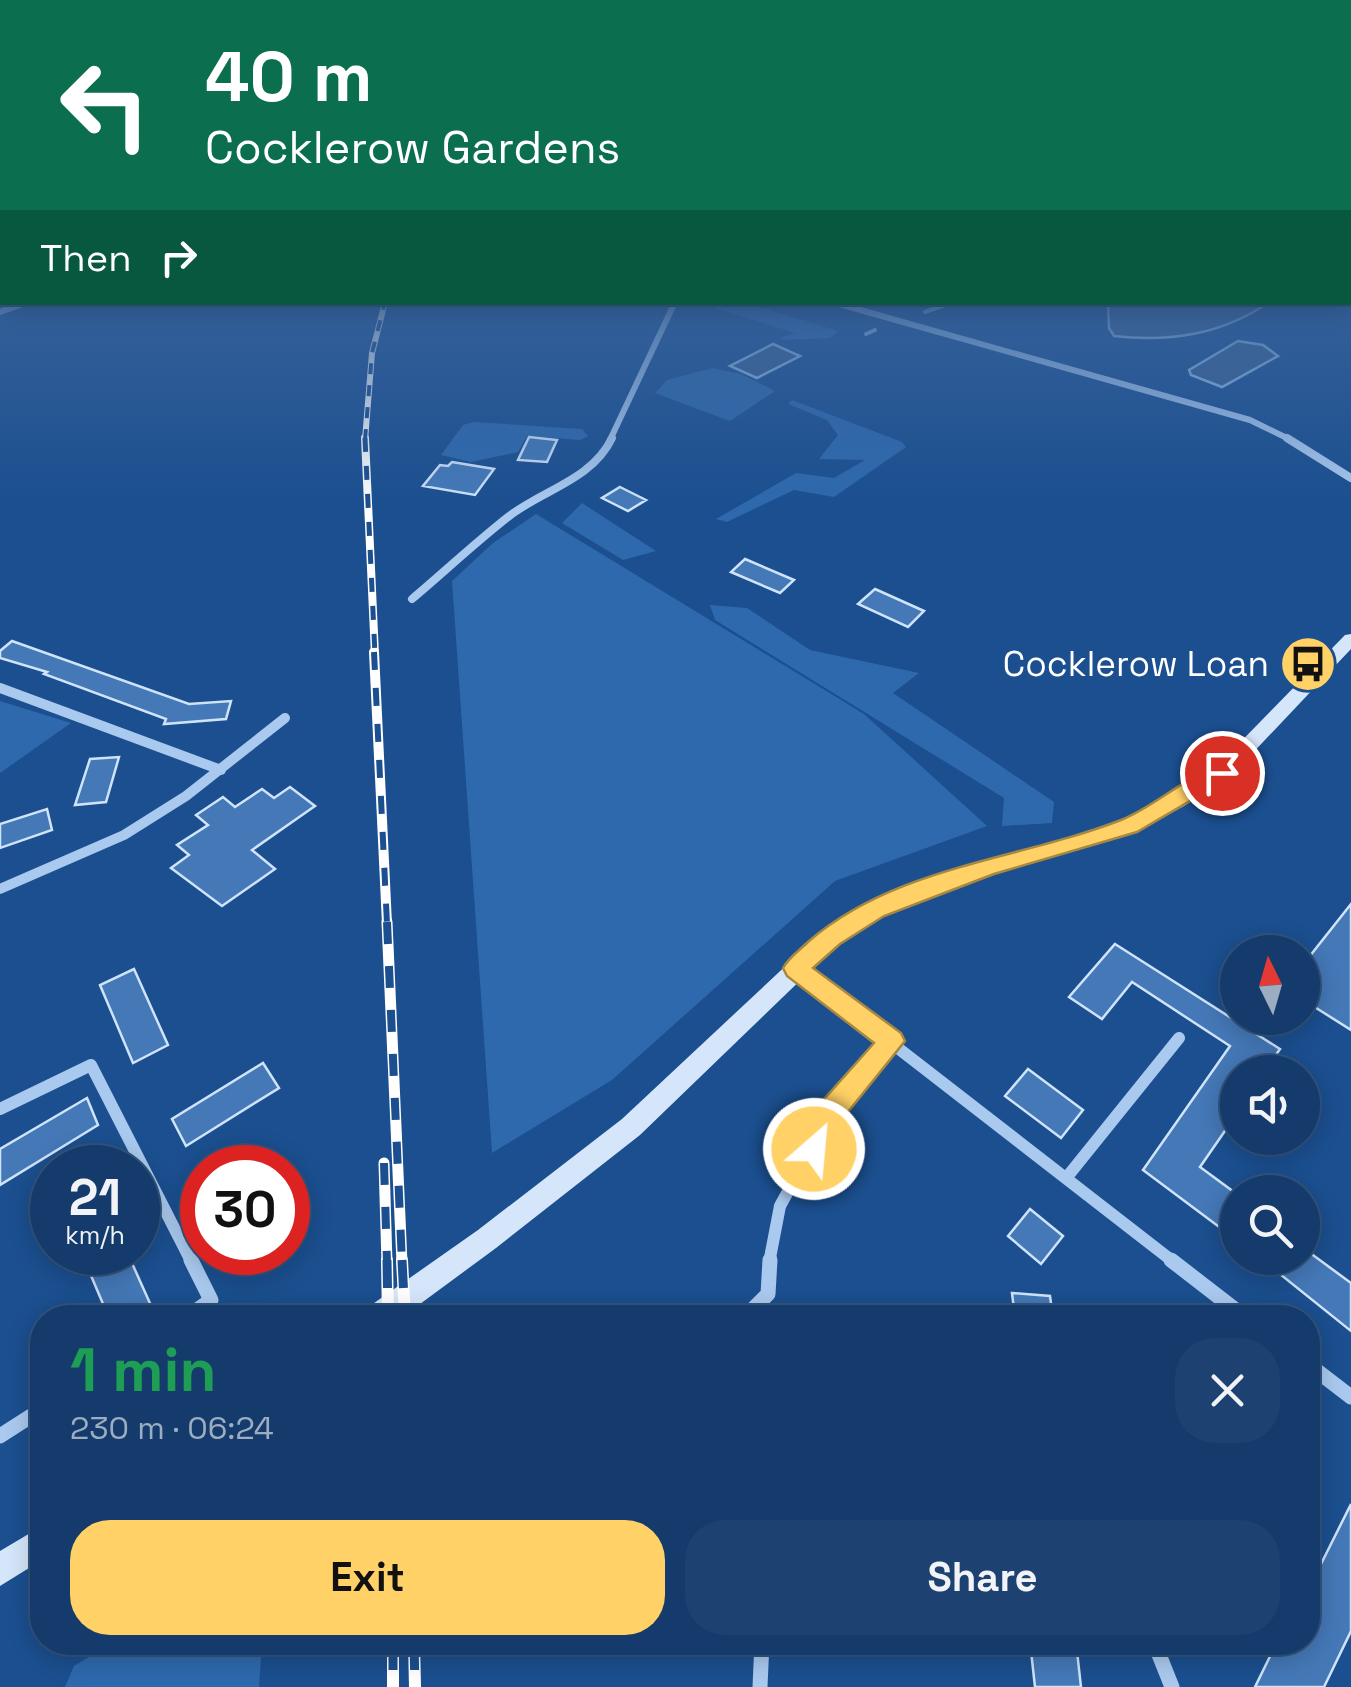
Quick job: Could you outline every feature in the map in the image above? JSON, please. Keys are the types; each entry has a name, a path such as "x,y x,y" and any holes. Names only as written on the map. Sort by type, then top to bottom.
{"main road":[{"path":"394,1305 632,1127 831,937 900,898 989,866 1130,826 1178,801 1222,773 1351,639"},
{"path":"0,1570 30,1550"}],"street":[{"path":"412,599 500,522 586,470 604,454 654,347"},
{"path":"990,347 1250,420 1288,438 1351,478"},
{"path":"0,688 221,770"},
{"path":"0,889 124,835 221,770 285,718"},
{"path":"796,968 1229,1305"},
{"path":"1067,1177 1179,1038"},
{"path":"757,1305 768,1294 770,1246 781,1204 814,1149 812,1134 892,1041"},
{"path":"0,1108 90,1064 211,1300 204,1305"},
{"path":"1320,1373 1351,1397"},
{"path":"0,1436 30,1417"},
{"path":"760,1687 761,1655"},
{"path":"1159,1655 1172,1687"}],"shaded area":[{"path":"768,347 779,347 800,356 757,378 730,366"},
{"path":"1228,347 1265,347 1278,356 1222,387 1191,375 1189,370"},
{"path":"712,368 741,374 775,391 730,421 655,393 667,380"},
{"path":"792,400 902,442 906,447 834,497 794,490 727,522 716,519 796,473 834,478 865,460 819,459 838,435 827,420 788,404"},
{"path":"474,422 582,429 588,436 580,440 527,436 518,452 471,462 441,455 463,425"},
{"path":"582,503 656,551 623,560 562,523"},
{"path":"536,514 864,714 987,826 835,881 612,1080 492,1153 452,581 493,543"},
{"path":"710,605 747,608 810,650 919,673 893,693 1054,802 1052,823 1002,826 1004,798 715,620"},
{"path":"0,701 71,723 0,773"},
{"path":"92,1655 261,1655 259,1687 65,1687 74,1666"}],"building":[{"path":"529,437 557,440 547,462 518,460"},
{"path":"452,462 494,469 475,495 423,486 440,465"},
{"path":"620,487 646,500 628,511 602,498"},
{"path":"745,559 794,580 780,593 731,572"},
{"path":"875,589 924,611 908,627 858,604"},
{"path":"12,641 189,704 231,701 226,719 164,724 166,719 44,674 47,672 0,658 0,651"},
{"path":"119,757 106,802 75,805 90,759"},
{"path":"290,787 315,806 252,850 275,869 222,906 171,868 189,855 177,845 208,825 196,815 223,797 235,807 262,789 274,798"},
{"path":"47,809 52,830 0,848 0,824"},
{"path":"1351,904 1351,1030 1320,1010 1320,943"},
{"path":"1115,944 1220,1011 1220,1035 1258,1035 1280,1049 1276,1055 1224,1055 1230,1046 1132,982 1102,1019 1069,997"},
{"path":"134,969 168,1045 133,1063 100,985"},
{"path":"1220,1060 1220,1138 1200,1167 1220,1182 1220,1228 1143,1170"},
{"path":"263,1063 279,1088 188,1145 172,1119"},
{"path":"1028,1069 1083,1110 1061,1138 1005,1096"},
{"path":"87,1098 98,1125 65,1145 30,1145 30,1167 0,1185 0,1149"},
{"path":"1030,1209 1063,1236 1041,1264 1008,1236"},
{"path":"1320,1260 1351,1283 1351,1331 1281,1275 1320,1275"},
{"path":"91,1275 137,1275 151,1305 103,1305"},
{"path":"1012,1293 1050,1296 1051,1305 1013,1305"},
{"path":"1351,1504 1351,1631 1324,1687 1255,1687 1271,1655 1320,1655 1320,1566"},
{"path":"1031,1655 1077,1655 1081,1687 1035,1687"}],"railway":[{"path":"365,439 374,347"},
{"path":"365,439 375,655"},
{"path":"374,652 387,924"},
{"path":"387,922 402,1263"},
{"path":"384,1163 387,1263"},
{"path":"387,1260 388,1305"},
{"path":"402,1260 404,1305"},
{"path":"393,1655 393,1687"},
{"path":"414,1655 415,1687"}],"place":[{"name":"Cocklerow Loan","path":"1308,664"}],"route":[{"path":"814,1149 812,1134 892,1041 796,968 831,937 913,892 1130,826 1222,773"}]}
